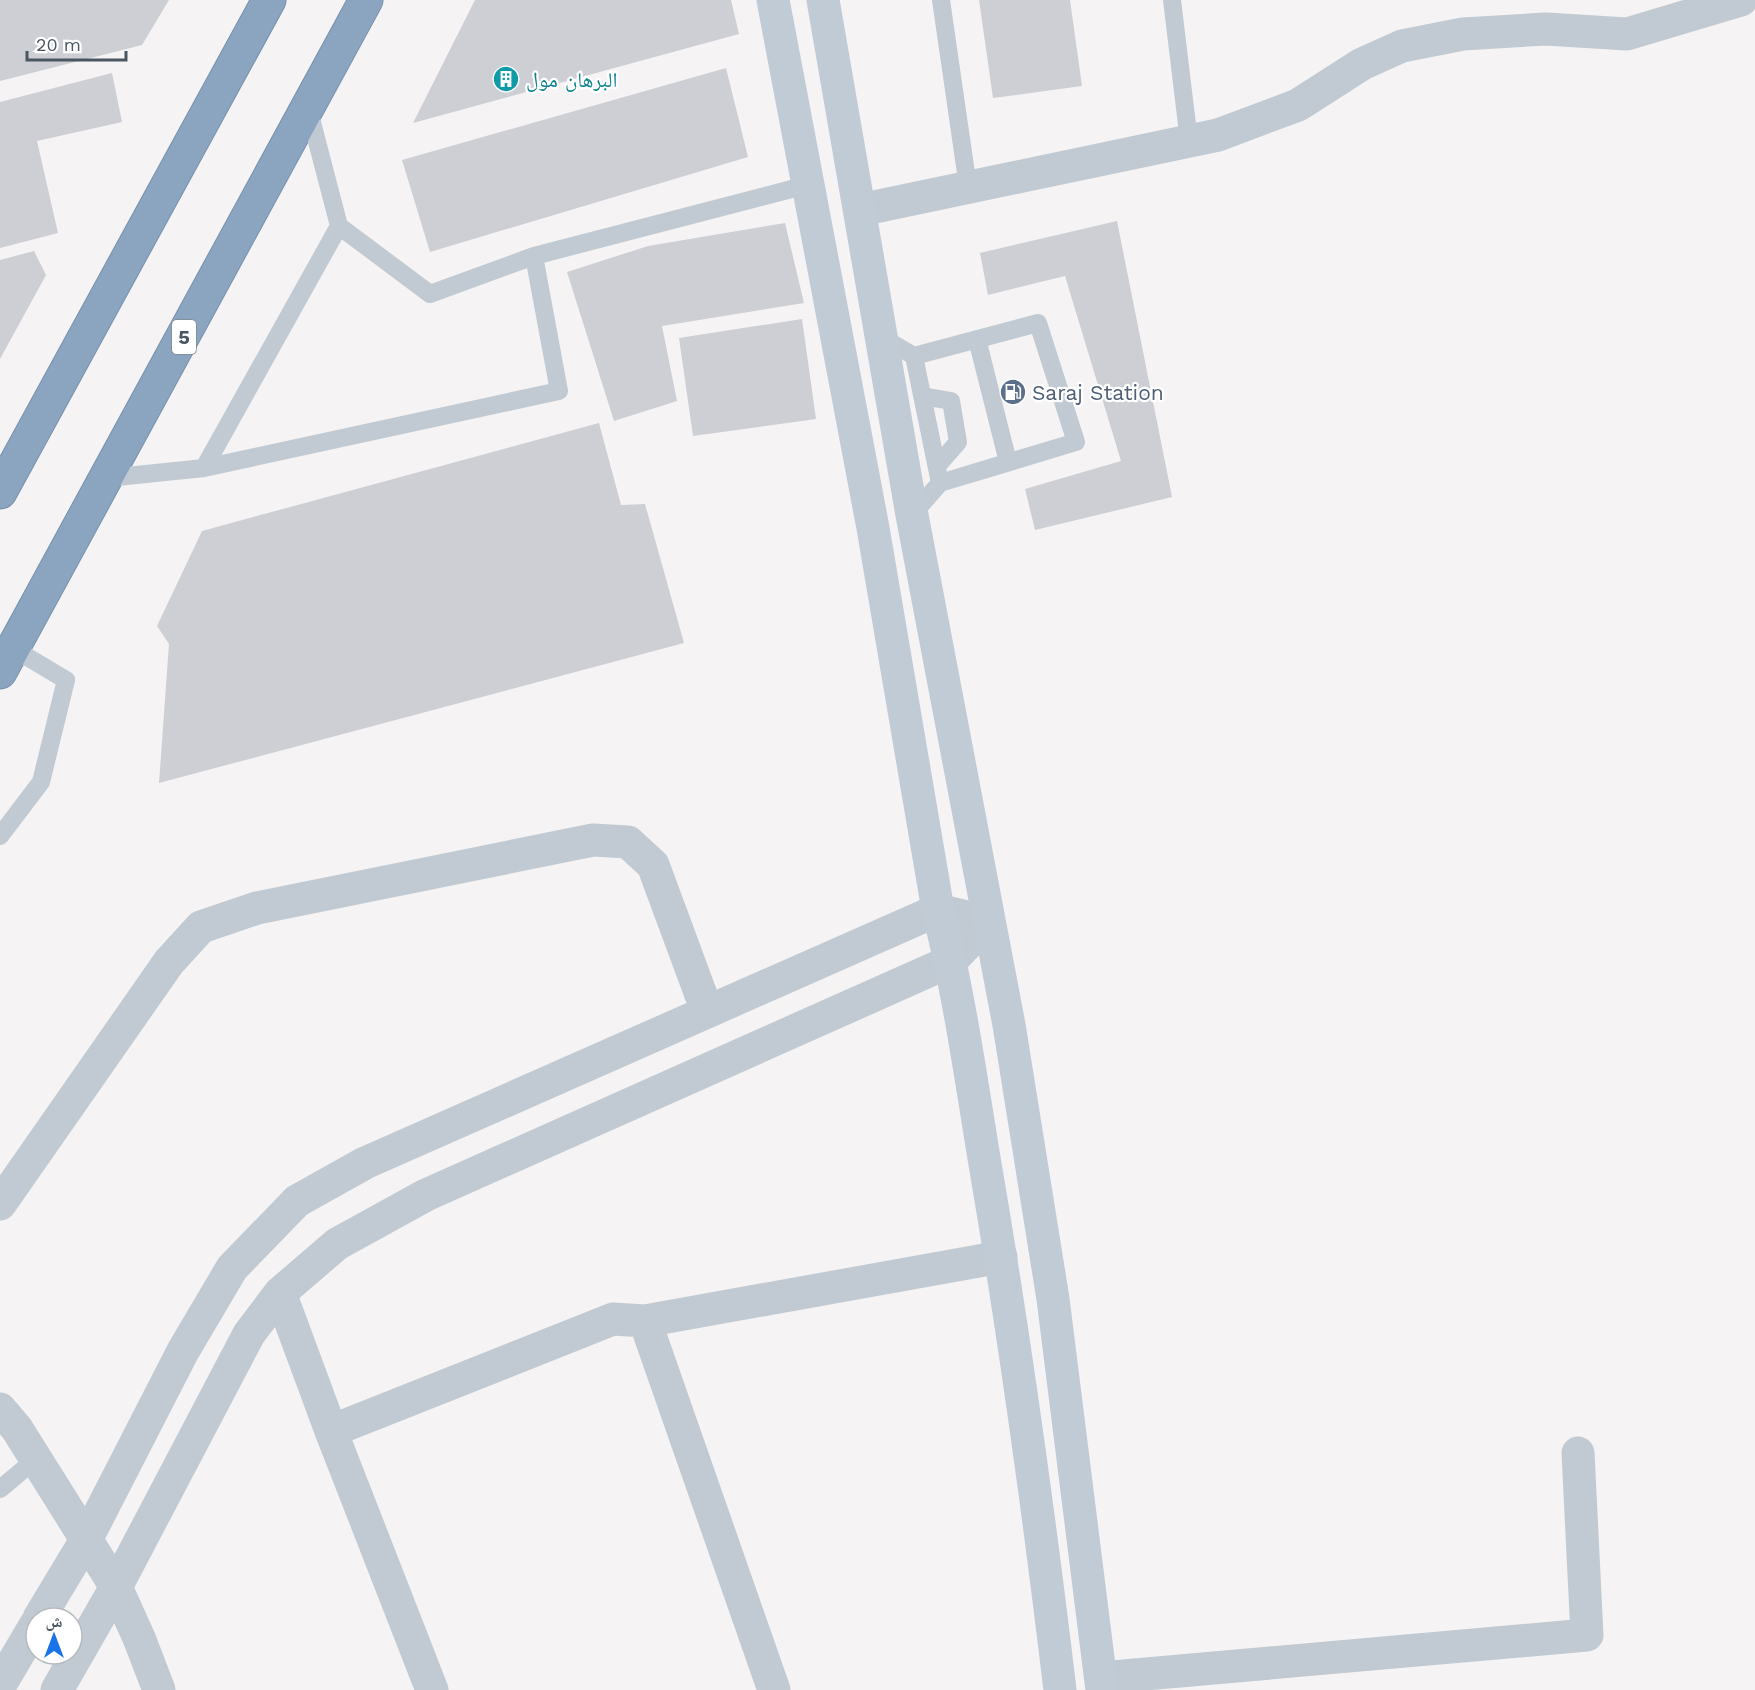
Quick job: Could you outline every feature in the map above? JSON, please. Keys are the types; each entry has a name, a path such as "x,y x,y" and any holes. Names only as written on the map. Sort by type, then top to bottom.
{"highway":[{"name":"5","path":"7,661 366,0"},
{"path":"0,492 262,3"}],"street":[{"path":"773,0 873,528 938,910 951,961 1001,1257 1039,1513 1060,1690"},
{"path":"823,0 912,515 1009,1024 1053,1299 1101,1684 1587,1635 1578,1453"},
{"path":"860,210 1218,135 1298,105 1362,64 1402,46 1463,34 1546,29 1626,34 1741,0"},
{"path":"0,1204 169,962 201,927 256,908 594,840 628,842 653,865 707,1011"},
{"path":"46,1606 86,1540 183,1351 232,1268 297,1201 365,1163 938,910 988,922"},
{"path":"57,1690 116,1587 249,1334 280,1293 337,1244 426,1195 951,961 988,922"},
{"path":"331,1431 613,1319 645,1321 1001,1257"},
{"path":"280,1293 432,1690"},
{"path":"645,1321 774,1690"},
{"path":"0,1409 17,1429 116,1587 159,1690"},
{"path":"0,1684 24,1644"}],"lane":[{"path":"940,0 968,187"},
{"path":"1172,0 1189,141"},
{"path":"308,107 339,226 430,294 534,256 807,185"},
{"path":"204,468 339,226"},
{"path":"107,478 204,468 559,391 534,256"},
{"path":"883,338 914,356 1038,323 1076,442 1008,462 938,474"},
{"path":"976,339 1008,462"},
{"path":"914,356 938,474"},
{"path":"912,515 958,442 951,400 922,396"},
{"path":"0,836 41,782 66,680 7,661"},
{"path":"0,1489 36,1459"}],"building":[{"path":"0,0 169,0 142,45 0,81"},
{"name":"البرهان مول","path":"475,0 731,0 739,34 413,123"},
{"path":"979,0 1070,0 1082,86 993,98"},
{"path":"726,68 748,157 430,252 402,160"},
{"path":"112,73 122,122 37,141 58,233 0,248 0,102"},
{"path":"1117,221 1172,497 1035,530 1025,489 1121,461 1065,276 988,295 980,253"},
{"path":"785,223 804,303 662,326 677,401 614,421 567,272 648,246"},
{"path":"34,251 46,275 0,359 0,260"},
{"path":"802,319 816,419 693,436 679,338"},
{"path":"599,423 621,505 645,504 684,643 159,783 169,644 157,626 202,531"}],"place":[{"name":"البرهان مول","path":"506,79"},
{"name":"Saraj Station","path":"1013,392"}]}
